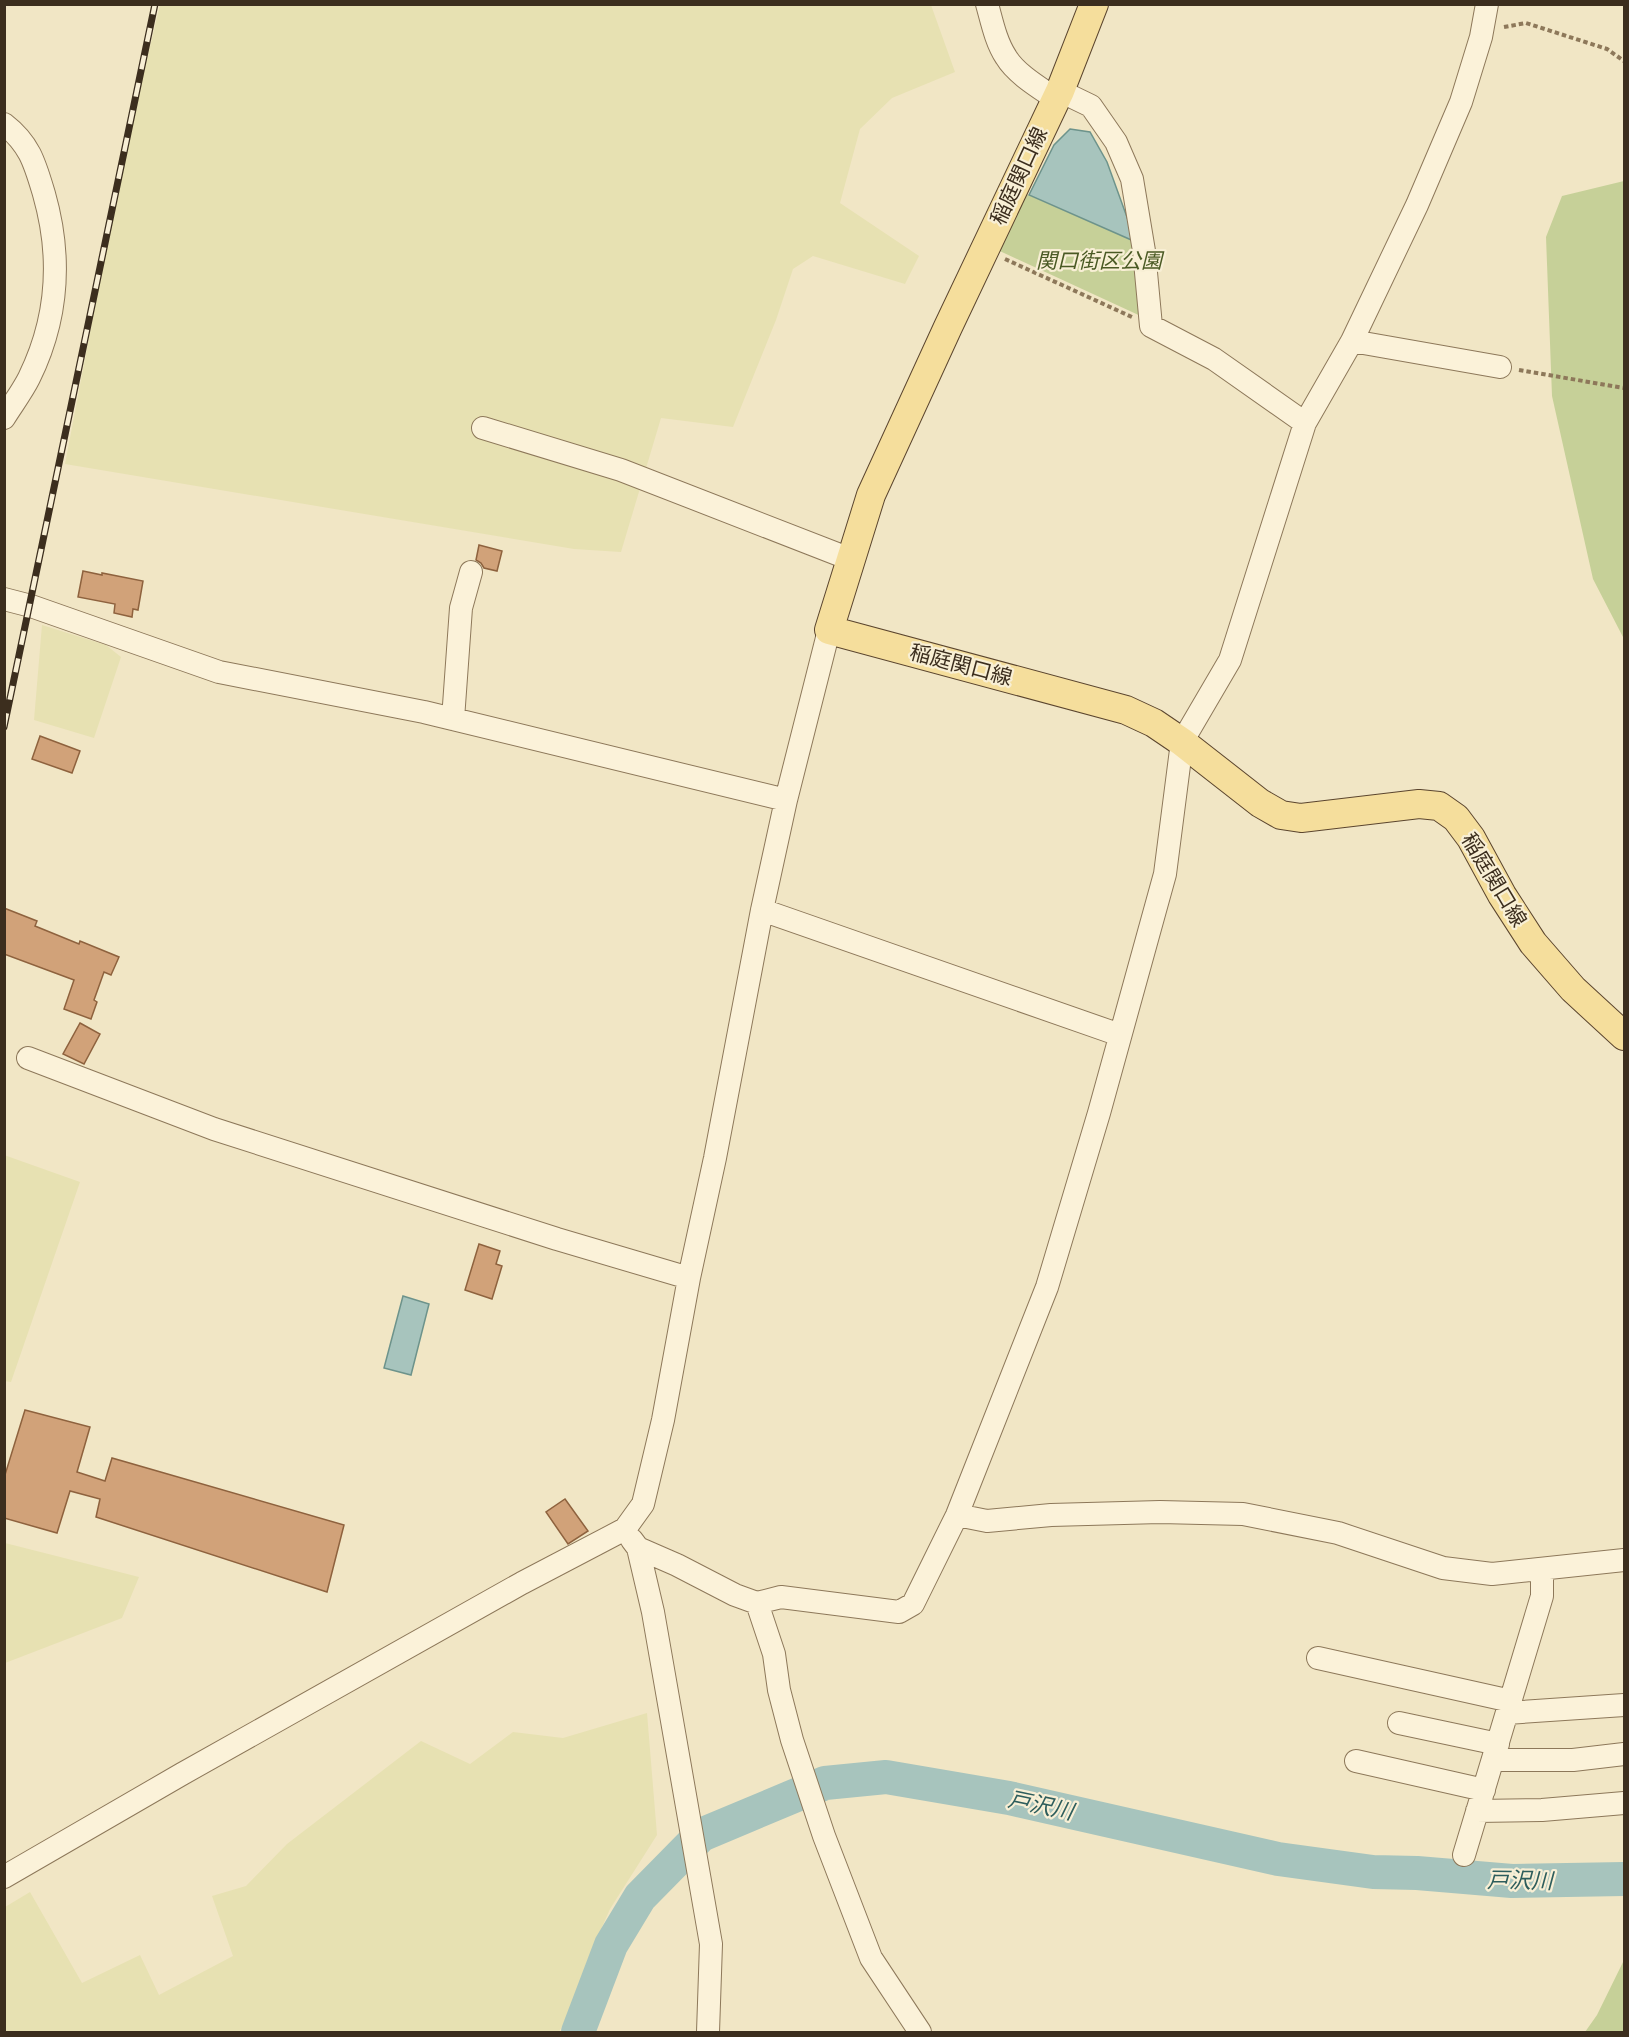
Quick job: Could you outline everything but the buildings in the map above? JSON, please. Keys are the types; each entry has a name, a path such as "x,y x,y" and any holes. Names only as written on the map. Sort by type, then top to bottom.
{"main road":[{"name":"稲庭関口線","path":"1094,4 1058,95 984,249 872,495 829,630 1126,710 1154,723 1260,803 1281,815 1310,817 1419,804 1439,806 1456,818 1471,838 1502,895 1533,943 1573,989 1624,1036"}],"street":[{"path":"987,4 994,30 1006,58 1030,81 1058,95 1091,106 1116,142 1132,179 1144,251 1151,326 1214,359 1305,423"},
{"path":"638,1548 757,1603 781,1597 898,1612 913,1604 957,1515 1047,1287 1165,874 1182,742 1230,660 1305,423 1352,342 1417,205 1461,102 1482,37 1487,4"},
{"path":"4,124 14,131 34,158 46,202 54,246 56,280 43,346 28,379 4,417"},
{"path":"1352,342 1500,367"},
{"path":"483,428 621,470 850,559"},
{"path":"453,719 461,608 471,572"},
{"path":"4,599 31,606 219,672 453,719 786,800"},
{"path":"4,1877 501,1594 625,1529 643,1504 663,1420 762,910 786,800 829,630"},
{"path":"762,910 1120,1035"},
{"path":"28,1058 214,1129 556,1239 689,1278"},
{"path":"957,1515 987,1521 1051,1515 1160,1512 1243,1514 1338,1533 1443,1568 1492,1574 1624,1560"},
{"path":"625,1529 638,1548 653,1612 711,1944 708,2032"},
{"path":"1464,1855 1542,1596 1542,1569"},
{"path":"757,1603 774,1654 792,1740 824,1836 871,1958 920,2032"},
{"path":"1318,1658 1509,1707 1624,1705"},
{"path":"1400,1723 1495,1752 1573,1760 1624,1754"},
{"path":"1356,1761 1480,1800 1542,1810 1624,1803"}],"path":[{"path":"1482,37 1506,26 1526,23 1607,49 1624,61"},
{"path":"984,249 1151,326"},
{"path":"1500,367 1624,388"}],"shaded area":[{"path":"160,5 931,5 955,72 892,98 860,129 840,203 919,256 905,284 813,256 793,269 776,320 733,427 661,418 621,552 574,549 65,464 123,159"},
{"path":"42,625 106,645 121,657 94,738 34,720"},
{"path":"4,1155 80,1182 11,1382 4,1381"},
{"path":"5,1543 139,1577 122,1618 5,1663"},
{"path":"647,1713 657,1835 610,1909 587,1961 568,2016 559,2032 5,2032 5,1907 30,1892 82,1983 140,1955 159,1995 233,1956 212,1896 246,1886 287,1844 421,1741 470,1764 513,1732 563,1738"}],"green space":[{"path":"1624,181 1624,639 1593,579 1552,396 1546,237 1562,196"},
{"name":"関口街区公園","path":"1017,190 1136,242 1145,318 991,247"},
{"path":"1624,1960 1624,2032 1585,2032 1597,2015"}],"water":[{"path":"1070,129 1090,132 1107,162 1136,242 1029,195 1054,145"},
{"path":"403,1296 429,1304 411,1375 384,1368"}],"waterway":[{"name":"戸沢川","path":"578,2032 611,1945 640,1897 701,1835 825,1783 886,1777 1009,1798 1278,1859 1373,1872 1417,1873 1512,1881 1624,1879"}],"railway":[{"path":"4,727 155,4"}]}
